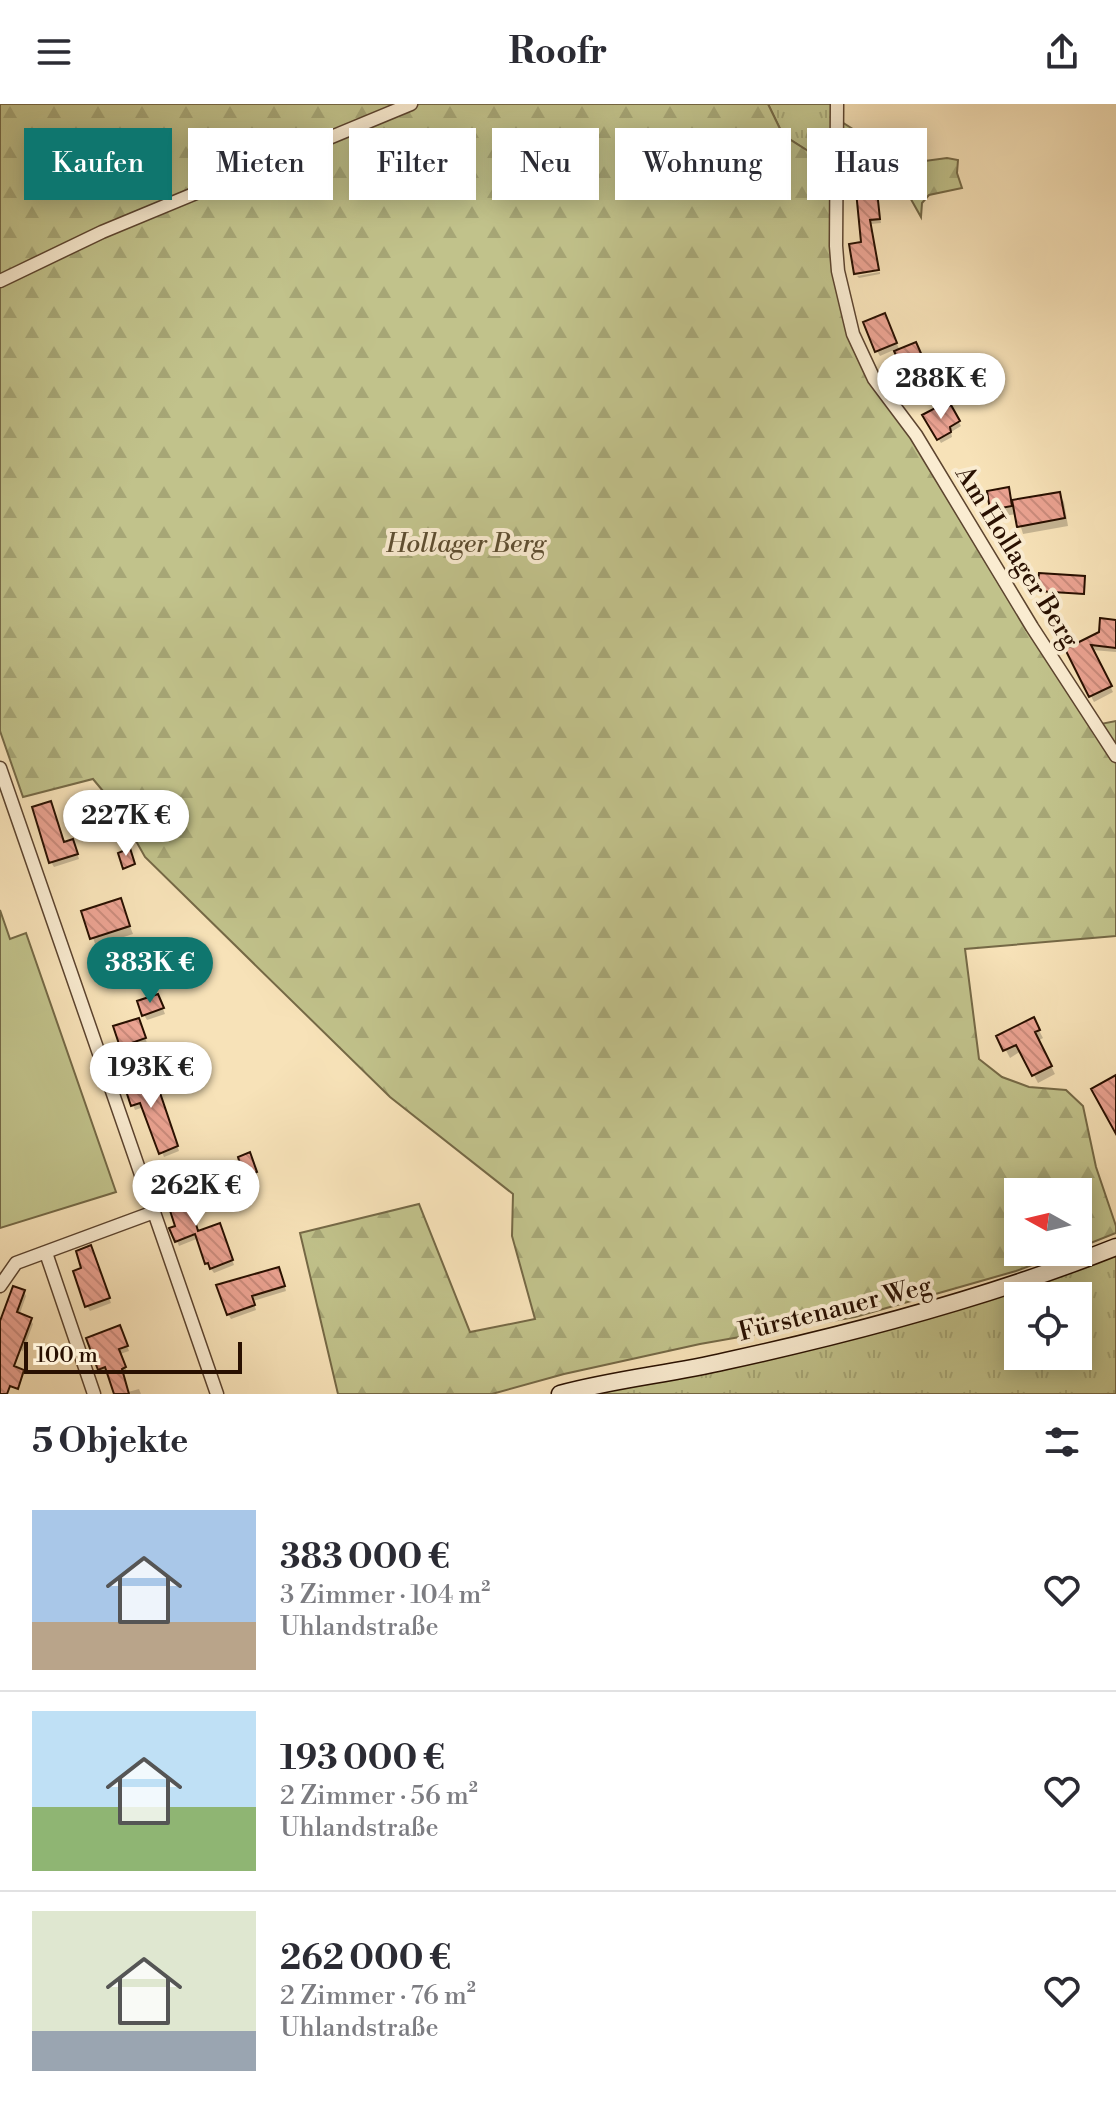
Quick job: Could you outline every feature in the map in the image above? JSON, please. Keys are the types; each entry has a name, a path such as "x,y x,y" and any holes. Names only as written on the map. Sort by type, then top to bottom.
{"street":[{"path":"0,281 102,232 411,104"},
{"name":"Am Hollager Berg","path":"837,104 836,246 838,271 853,334 874,379 916,435 1032,627 1116,756"},
{"path":"0,768 217,1394"},
{"path":"0,1286 16,1263 154,1212"},
{"name":"Fürstenauer Weg","path":"560,1394 749,1356 914,1314 1008,1288 1116,1247"},
{"path":"46,1253 94,1394"}],"green space":[{"name":"Hollager Berg","path":"0,104 768,104 780,128 615,128 615,200 791,200 791,140 807,150 807,200 836,200 836,246 853,334 1096,725 1116,721 1116,936 965,949 979,1059 1002,1077 1029,1087 1066,1090 1083,1106 1096,1167 1116,1233 1092,1242 1092,1178 1004,1178 1004,1266 1029,1266 1016,1271 855,1317 700,1344 564,1374 492,1394 338,1394 300,1233 419,1204 470,1332 535,1319 512,1236 513,1194 390,1097 145,857 118,809 93,779 23,797 0,731"},
{"path":"768,104 837,104 837,128 807,128 807,150 791,140 791,128 780,128"},
{"name":"Hollager Berg","path":"837,119 851,128 837,128"},
{"name":"Hollager Berg","path":"958,160 957,173 962,188 927,197 927,161"},
{"name":"Hollager Berg","path":"911,200 925,200 921,217"},
{"path":"0,910 10,939 26,933 116,1192 0,1228"},
{"path":"1116,1247 1116,1394 586,1394 749,1356 1052,1266 1092,1266 1092,1254"}],"building":[{"path":"857,200 878,200 880,219 870,220 879,270 854,274 849,244 861,242"},
{"path":"885,313 897,343 875,352 863,322"},
{"path":"916,342 927,367 905,376 894,351"},
{"path":"951,405 960,421 950,427 951,432 937,440 922,415 937,407 939,411"},
{"path":"1009,487 1012,506 990,510 987,491"},
{"path":"1060,492 1065,518 1017,527 1012,500"},
{"path":"1039,573 1085,576 1084,594 1037,591"},
{"path":"1100,618 1116,620 1116,648 1091,645 1112,686 1089,697 1065,649 1099,632"},
{"path":"51,801 64,842 73,839 78,854 49,863 32,807"},
{"path":"130,848 135,864 123,869 118,853"},
{"path":"121,898 130,926 90,939 81,911"},
{"path":"158,994 164,1008 142,1016 137,1001"},
{"path":"1034,1017 1040,1030 1035,1032 1052,1066 1032,1076 1016,1045 1003,1051 996,1036"},
{"path":"139,1018 146,1038 120,1047 113,1026"},
{"path":"139,1070 144,1085 156,1081 178,1146 159,1154 140,1103 131,1106 121,1076"},
{"path":"1116,1075 1116,1134 1091,1089"},
{"path":"250,1152 257,1172 234,1180 229,1168 240,1164 238,1157"},
{"path":"184,1183 198,1231 220,1223 233,1260 210,1269 208,1263 205,1264 195,1234 175,1242 169,1228 175,1226 163,1189"},
{"path":"91,1245 110,1298 85,1307 73,1271 81,1268 76,1251"},
{"path":"279,1267 285,1286 252,1296 255,1305 227,1315 216,1285"},
{"path":"13,1286 25,1290 17,1312 32,1318 14,1366 24,1370 18,1389 10,1386 7,1394 0,1394 0,1321"},
{"path":"120,1325 128,1346 119,1349 126,1367 122,1369 129,1394 114,1394 105,1367 98,1370 86,1338"}]}
